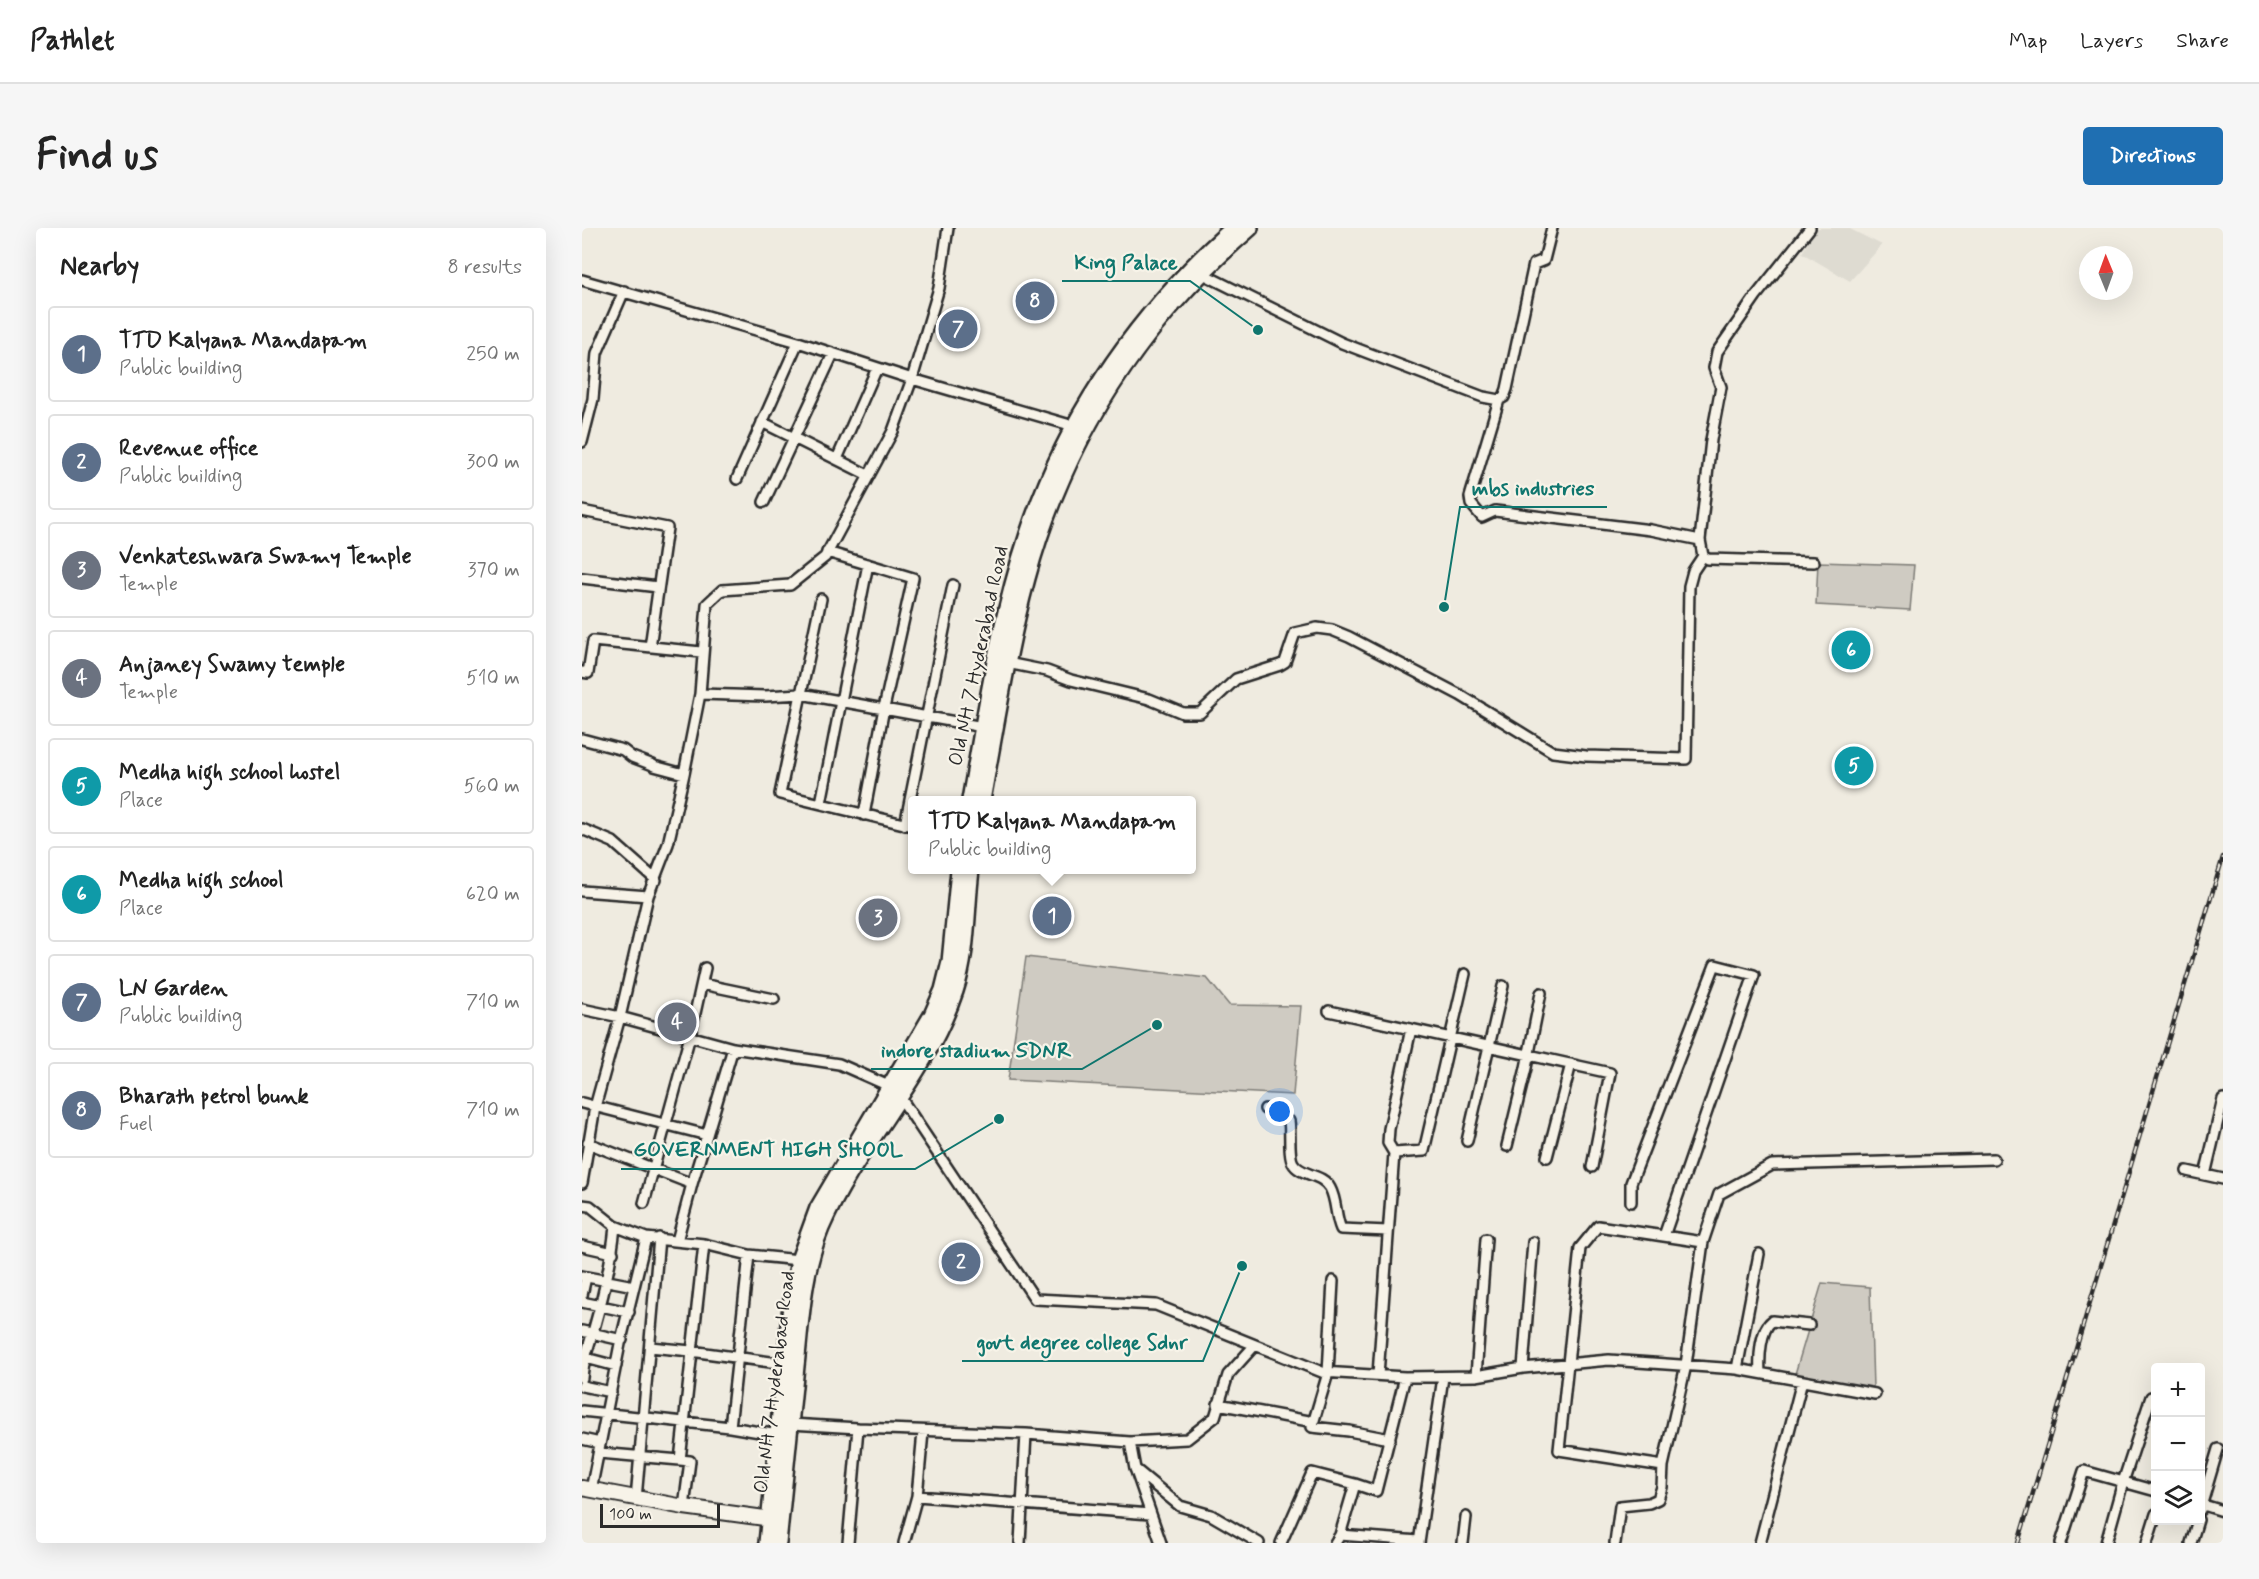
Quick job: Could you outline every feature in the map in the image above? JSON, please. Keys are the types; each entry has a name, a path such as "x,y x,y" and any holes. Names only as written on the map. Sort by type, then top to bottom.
{"main road":[{"name":"Old NH 7 Hyderabad Road","path":"971,796 1006,612 1019,562 1044,491 1079,428 1101,380 1132,334 1167,292 1233,228"},
{"name":"Old NH 7 Hyderabad Road","path":"983,796 1007,663 1027,578 1079,428 1164,312 1251,228"},
{"name":"Old NH 7 Hyderabad Road","path":"767,1543 775,1520 791,1424 803,1303 812,1255 821,1229 896,1092 943,990 950,962 959,874"},
{"name":"Old NH 7 Hyderabad Road","path":"778,1543 775,1520 778,1435 791,1305 799,1260 818,1208 896,1092 933,1043 955,991 964,951 971,874"},
{"path":"586,1489 684,1507 775,1520"}],"street":[{"path":"582,1183 595,1107 620,1017 648,896 668,844 684,774 699,694 707,604 722,590 790,585 825,557 893,431 912,379 939,288 948,228"},
{"path":"1552,228 1544,260 1534,264 1507,389 1504,397 1499,400 1470,497 1471,504 1482,517 1495,511 1650,530 1700,540"},
{"path":"1007,663 1047,671 1071,680 1149,699 1183,713 1200,713 1236,679 1285,662 1295,633 1317,628 1332,630 1377,650 1444,686 1553,752 1586,756 1686,759 1689,586 1692,571 1703,556 1700,540 1711,440 1720,387 1714,360 1717,352 1756,296 1810,228"},
{"path":"1202,273 1342,343 1483,397 1499,400"},
{"path":"582,280 798,342 912,379 1079,428"},
{"path":"582,442 593,399 597,352 624,291"},
{"path":"737,479 798,342"},
{"path":"764,501 833,354"},
{"path":"837,459 877,368"},
{"path":"762,422 868,475"},
{"path":"582,511 667,528 650,647"},
{"path":"827,552 912,578 864,815"},
{"path":"1703,556 1708,559 1814,562"},
{"path":"821,803 868,564"},
{"path":"582,578 658,587"},
{"path":"914,796 953,585"},
{"path":"821,599 780,794 908,825"},
{"path":"582,672 588,673 593,641 701,652"},
{"path":"699,694 765,696 801,694 928,715 983,727"},
{"path":"582,739 623,750 632,757 654,766 684,774"},
{"path":"582,829 613,842 656,880"},
{"path":"582,891 648,896"},
{"path":"1631,1202 1630,1183 1715,965 1754,975 1664,1236"},
{"path":"644,1203 690,1036 705,968"},
{"path":"1394,1153 1424,1151 1465,974"},
{"path":"702,984 774,999"},
{"path":"1467,1141 1503,986"},
{"path":"1507,1146 1541,993"},
{"path":"582,1009 733,1048 839,1064 896,1092 1035,1299 1156,1305 1328,1373 1405,1377 1476,1376 1523,1368 1609,1360 1737,1369 1875,1394"},
{"path":"1329,1011 1610,1074 1592,1167"},
{"path":"1378,1375 1394,1153 1388,1143 1389,1129 1411,1029"},
{"path":"676,1241 733,1048"},
{"path":"1547,1157 1571,1064"},
{"path":"2205,1175 2223,1099"},
{"path":"582,1103 707,1135"},
{"path":"1265,1108 1288,1121 1291,1134 1291,1161 1297,1168 1319,1177 1330,1186 1341,1229 1388,1231"},
{"path":"588,1143 692,1184"},
{"path":"1615,1543 1620,1506 1649,1503 1658,1499 1662,1487 1663,1466 1686,1365 1703,1242 1719,1194 1772,1166 1994,1159"},
{"path":"2187,1171 2223,1179"},
{"path":"582,1205 590,1206 615,1226 646,1238 704,1244 749,1254 799,1260"},
{"path":"582,1378 583,1357 592,1333 613,1253 615,1226"},
{"path":"1663,1466 1559,1450 1580,1248 1598,1226 1703,1242"},
{"path":"586,1489 599,1448 646,1238"},
{"path":"636,1499 659,1238"},
{"path":"1476,1376 1486,1239"},
{"path":"1523,1368 1533,1242"},
{"path":"680,1460 704,1244"},
{"path":"582,1246 613,1253"},
{"path":"730,1427 749,1254"},
{"path":"1737,1369 1759,1254"},
{"path":"582,1295 584,1277 634,1287"},
{"path":"1332,1281 1328,1373 1312,1427 1390,1439"},
{"path":"582,1302 629,1312"},
{"path":"1760,1373 1760,1355 1769,1323 1772,1320 1809,1325"},
{"path":"582,1331 622,1340"},
{"path":"791,1424 924,1432 1026,1434 1130,1442 1187,1439 1215,1417 1228,1375 1255,1345"},
{"path":"650,1347 785,1364"},
{"path":"583,1357 616,1366"},
{"path":"1281,1543 1312,1473 1376,1491 1405,1377"},
{"path":"1355,1484 1337,1539 1419,1542 1443,1377"},
{"path":"1760,1543 1802,1381"},
{"path":"582,1386 611,1392"},
{"path":"2106,1543 2151,1397"},
{"path":"1218,1404 1314,1422"},
{"path":"582,1411 643,1419 686,1421 778,1435"},
{"path":"848,1543 858,1428"},
{"path":"904,1543 917,1496 924,1432"},
{"path":"1020,1543 1026,1434"},
{"path":"582,1439 599,1448 690,1461 684,1507"},
{"path":"1130,1442 1135,1469 1161,1543"},
{"path":"2205,1493 2218,1449"},
{"path":"1135,1469 1180,1506 1211,1515 1259,1543"},
{"path":"2061,1543 2084,1471 2151,1490"},
{"path":"917,1496 1150,1514"},
{"path":"2205,1508 2223,1511"},
{"path":"1463,1543 1466,1517"},
{"path":"2147,1543 2153,1525"},
{"path":"2192,1543 2197,1525"}],"shaded area":[{"path":"1816,228 1848,228 1882,245 1850,281 1802,253"},
{"path":"1818,562 1914,565 1910,610 1816,605"},
{"path":"1026,957 1207,978 1229,1005 1301,1006 1293,1095 1008,1080"},
{"path":"1822,1283 1870,1287 1873,1388 1795,1374"}],"railway":[{"path":"2018,1543 2223,857"}],"place":[{"name":"Bharath petrol bunk","path":"1035,301"},
{"name":"LN Garden","path":"958,329"},
{"name":"King Palace","path":"1258,330"},
{"name":"mbs industries","path":"1444,607"},
{"name":"Medha high school","path":"1851,650"},
{"name":"Medha high school hostel","path":"1854,766"},
{"name":"TTD Kalyana Mandapam","path":"1052,916"},
{"name":"Venkateshwara Swamy Temple","path":"878,918"},
{"name":"Anjaney Swamy temple","path":"677,1022"},
{"name":"indore stadium SDNR","path":"1157,1025"},
{"name":"GOVERNMENT HIGH SHOOL","path":"999,1119"},
{"name":"Revenue office","path":"961,1262"},
{"name":"govt degree college Sdnr","path":"1242,1266"}]}
